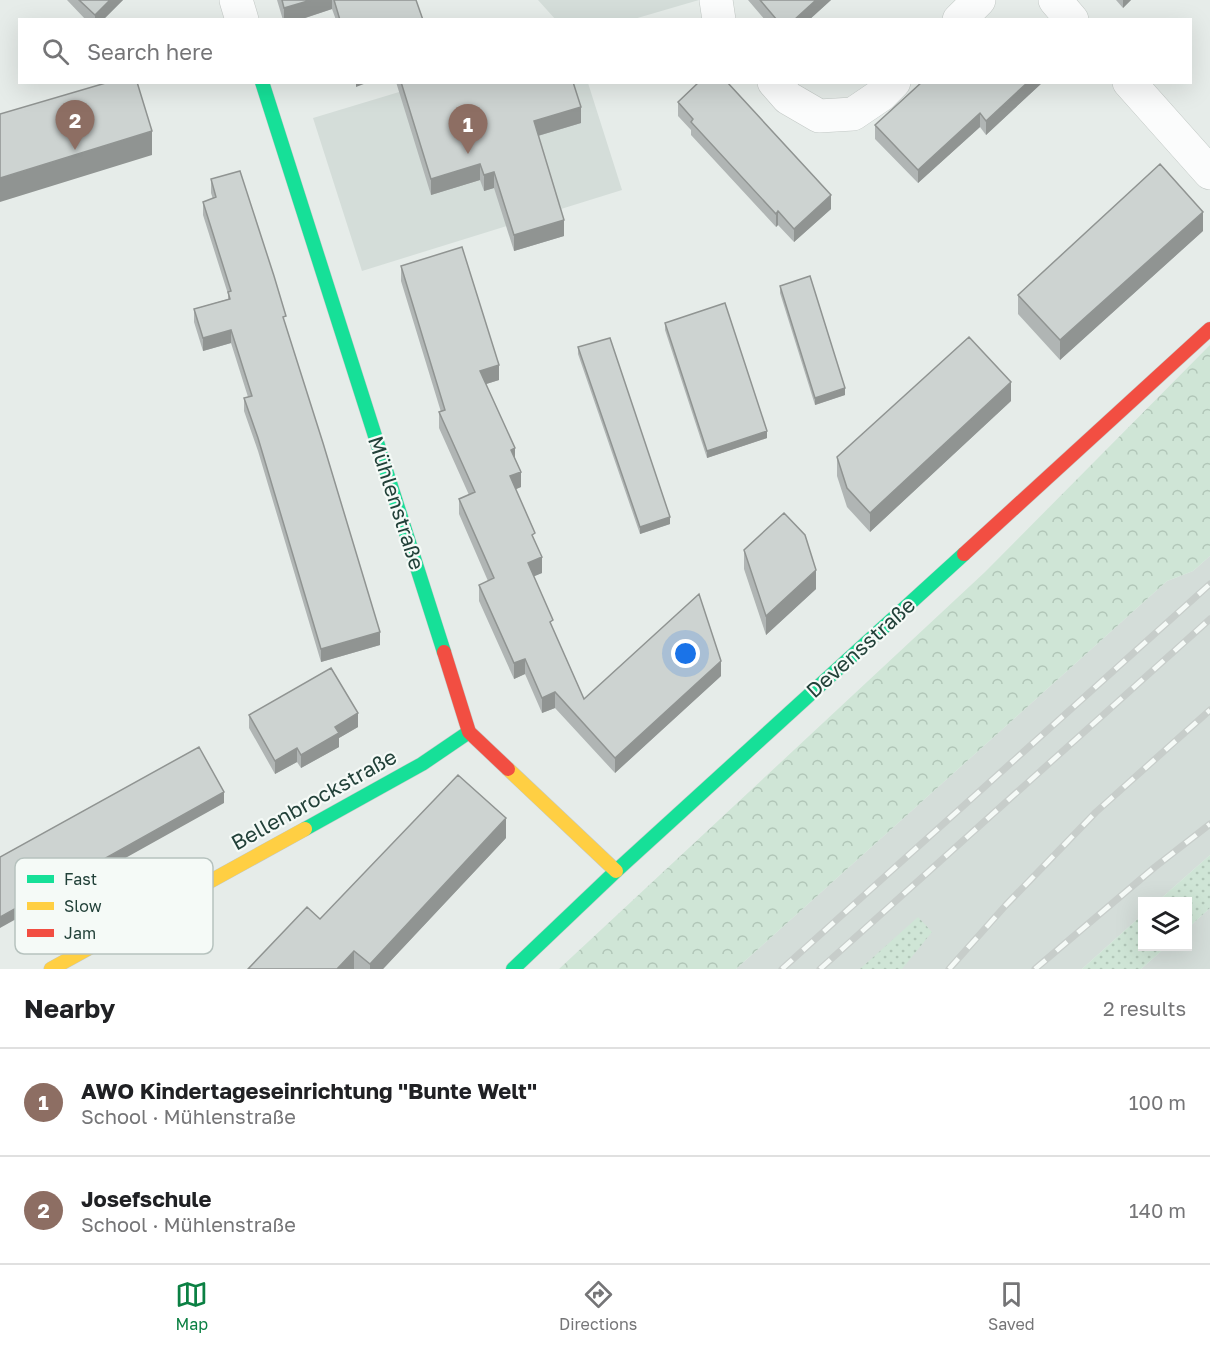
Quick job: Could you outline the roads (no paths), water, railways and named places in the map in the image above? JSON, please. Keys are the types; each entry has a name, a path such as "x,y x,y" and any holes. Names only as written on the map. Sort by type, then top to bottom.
{"street":[{"path":"236,0 241,18"},
{"path":"716,0 719,18"},
{"path":"961,18 979,0"},
{"path":"1055,0 1070,18"},
{"name":"Mühlenstraße","path":"263,84 469,732 616,871"},
{"path":"776,84 788,98 819,116 853,114 892,84"},
{"path":"1131,84 1210,173"},
{"name":"Devensstraße","path":"513,969 616,871 1210,329"},
{"name":"Bellenbrockstraße","path":"213,879 422,764 469,732"},
{"name":"Bellenbrockstraße","path":"51,969 78,954"}],"railway":[{"path":"782,969 1210,584"},
{"path":"820,969 1210,619"},
{"path":"949,969 1006,905 1096,812 1210,710"},
{"path":"1035,969 1155,867 1210,824"}],"place":[{"name":"Josefschule","path":"75,150"},
{"name":"AWO Kindertageseinrichtung \"Bunte Welt\"","path":"468,154"}]}
